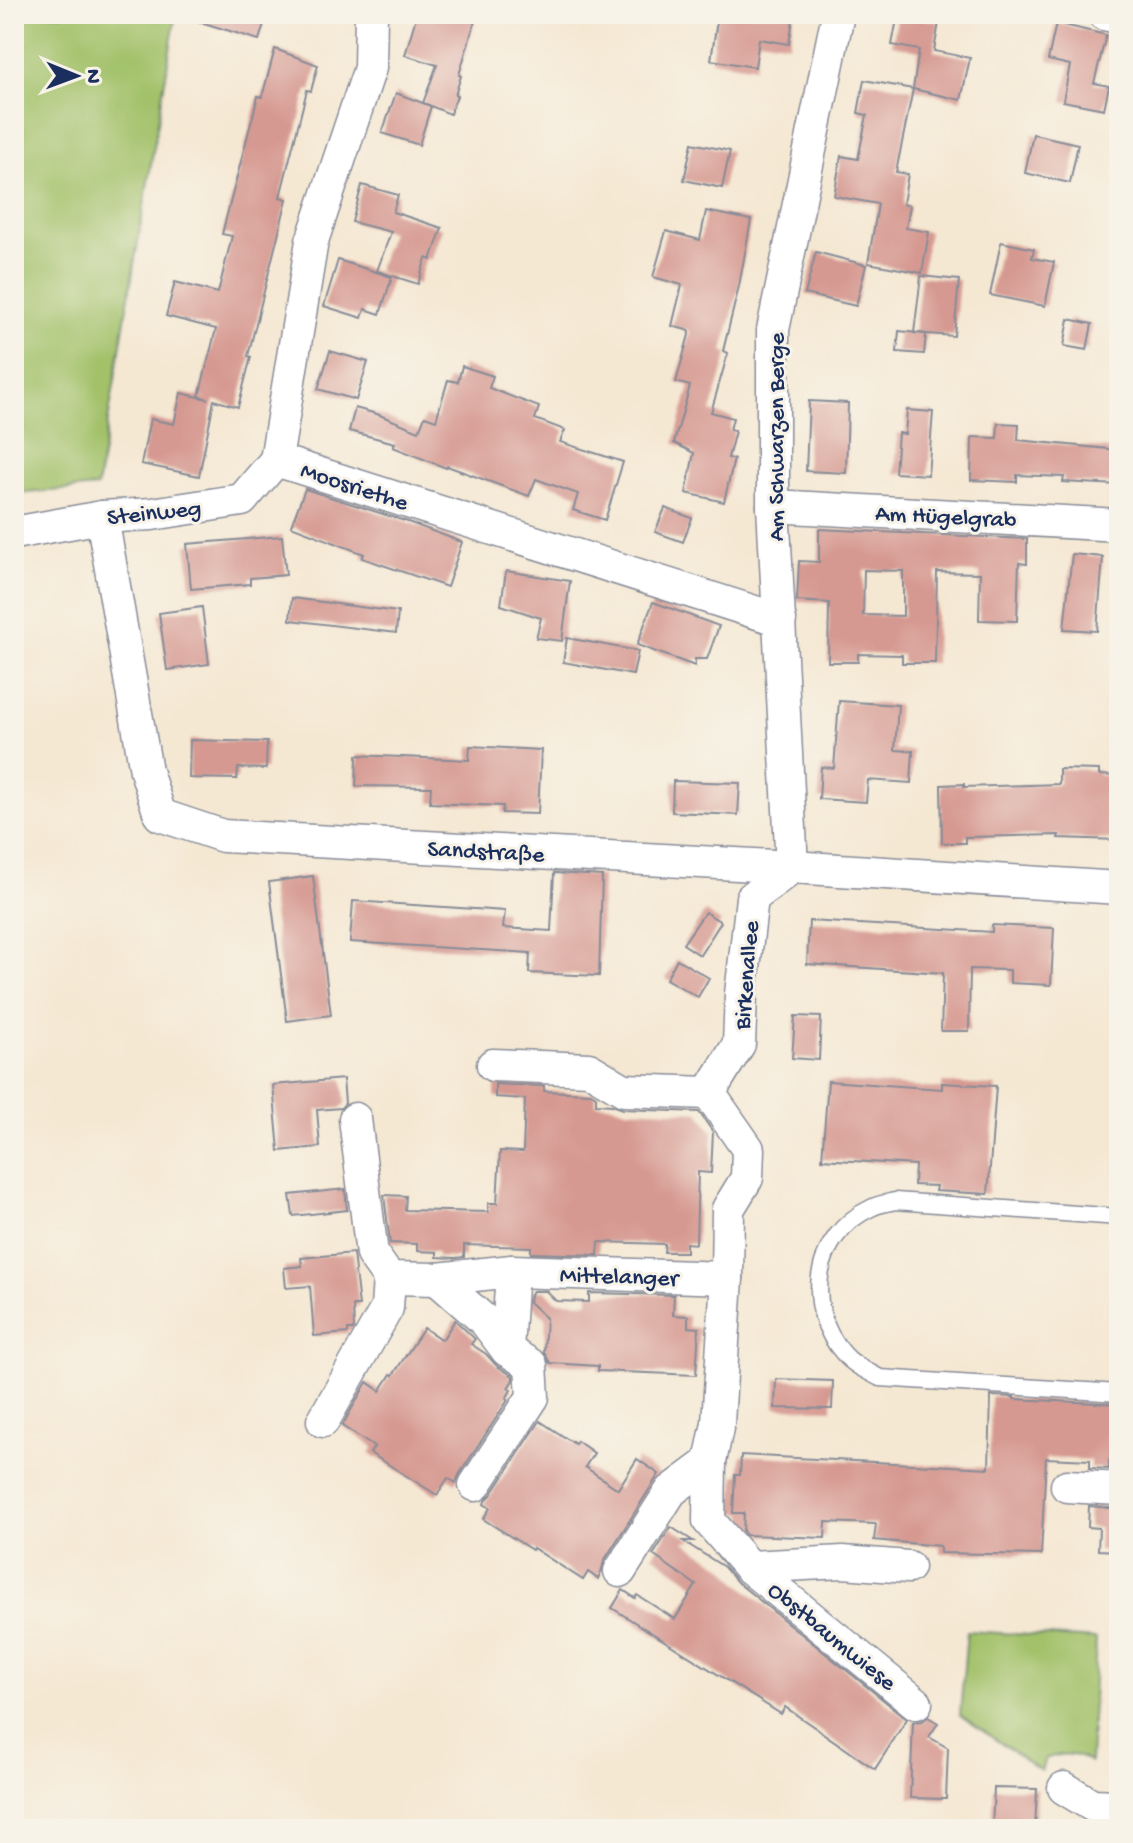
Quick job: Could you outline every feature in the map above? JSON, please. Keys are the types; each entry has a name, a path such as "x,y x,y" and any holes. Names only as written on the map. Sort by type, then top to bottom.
{"street":[{"name":"Moosriethe","path":"371,14 370,68 312,241 276,460 780,620"},
{"name":"Am Schwarzen Berge","path":"792,867 773,506 773,330 838,14"},
{"path":"1104,14 1119,17"},
{"name":"Steinweg","path":"14,533 102,517 152,514 242,500 276,460"},
{"name":"Am Hügelgrab","path":"773,506 1119,525"},
{"name":"Sandstraße","path":"102,517 146,771 160,815 223,836 1119,888"},
{"name":"Birkenallee","path":"709,1093 739,1044 741,994 752,898 792,867"},
{"path":"493,1065 589,1069 624,1090 709,1093 748,1149 747,1178 728,1209 727,1278"},
{"path":"323,1421 387,1308 389,1278 372,1254 355,1119"},
{"path":"507,1350 512,1271"},
{"name":"Mittelanger","path":"389,1278 437,1279 512,1271 727,1278"},
{"name":"Obstbaumwiese","path":"727,1278 718,1423 710,1462 709,1521 749,1567 916,1703"},
{"path":"437,1279 485,1321 507,1350 531,1365 533,1397 475,1485"},
{"path":"620,1571 671,1491 710,1462"},
{"path":"1067,1486 1119,1489"},
{"name":"Obstbaumwiese","path":"749,1567 843,1562 908,1567"},
{"path":"1064,1788 1092,1805 1119,1806"}],"lane":[{"path":"1119,1217 895,1201 871,1208 851,1220 835,1238 824,1258 818,1286 822,1317 830,1337 846,1357 880,1378 1119,1393"}],"green space":[{"path":"14,14 176,14 97,487 14,494"},
{"path":"967,1631 1096,1639 1090,1762 1074,1755 1057,1755 1045,1759 1041,1771 960,1715"}],"building":[{"path":"192,14 267,14 259,40 191,19"},
{"path":"417,14 452,14 475,21 450,114 423,103 437,65 405,55"},
{"path":"718,14 794,14 789,44 759,39 755,67 711,60"},
{"path":"898,14 939,22 934,51 970,58 961,100 913,89 919,50 892,45"},
{"path":"1056,23 1106,35 1094,83 1109,86 1104,109 1063,101 1070,65 1048,60"},
{"path":"275,49 318,65 311,91 307,90 280,197 287,199 238,407 214,400 199,476 141,464 150,419 174,424 181,393 208,399 199,396 216,329 166,316 175,282 218,293 232,236 222,234 258,96 262,97"},
{"path":"864,80 913,89 896,172 908,174 903,204 910,206 906,228 929,232 922,273 868,263 878,204 834,196 841,156 858,159 867,115 858,113"},
{"path":"396,93 431,106 419,145 382,133"},
{"path":"1033,134 1078,144 1070,183 1025,173"},
{"path":"692,143 730,151 722,188 684,180"},
{"path":"362,185 398,195 393,212 442,228 431,260 426,258 418,284 377,271 391,232 352,222"},
{"path":"706,211 751,220 723,351 728,353 711,412 733,418 730,430 735,431 728,458 734,459 724,502 686,493 694,453 674,443 690,386 676,382 690,331 672,326 682,285 653,277 666,231 700,240"},
{"path":"1001,242 1034,249 1032,258 1054,262 1045,306 990,295"},
{"path":"816,252 866,265 856,306 805,294"},
{"path":"338,260 392,277 380,314 365,309 362,318 324,306"},
{"path":"921,276 959,280 954,336 914,333"},
{"path":"1069,319 1092,324 1087,350 1064,346"},
{"path":"899,331 926,334 924,354 897,352"},
{"path":"330,351 368,362 356,400 318,389"},
{"path":"462,366 493,376 489,388 539,407 535,419 565,430 560,442 623,462 605,520 573,510 578,494 536,479 529,496 446,468 393,447 395,443 349,431 355,408 419,431 425,416 436,420 448,380 458,382"},
{"path":"809,401 848,403 846,473 806,471"},
{"path":"907,410 933,412 928,475 895,473 898,433 905,434"},
{"path":"998,423 1019,424 1018,440 1119,450 1119,485 1063,482 1064,477 1017,475 1017,482 971,480 972,437 997,438"},
{"path":"305,489 462,542 447,587 362,558 364,554 291,526"},
{"path":"665,508 692,518 683,542 655,532"},
{"path":"819,529 1027,539 1027,564 1019,563 1017,621 979,620 980,573 937,572 935,663 902,663 902,655 858,654 858,662 828,662 829,603 797,601 799,561 819,562","holes":["864,570 903,571 903,616 863,615"]},
{"path":"282,536 286,575 250,578 250,584 191,589 187,544"},
{"path":"1072,554 1103,557 1097,631 1064,629"},
{"path":"506,571 570,581 562,641 536,638 541,618 501,605"},
{"path":"292,598 398,612 396,633 290,620"},
{"path":"653,602 719,626 707,659 695,659 695,666 637,645"},
{"path":"202,607 209,664 167,670 159,613"},
{"path":"567,638 638,651 633,675 563,662"},
{"path":"839,701 898,705 895,750 913,751 911,783 868,780 866,802 819,799 821,767 834,768"},
{"path":"190,740 267,742 266,769 238,768 237,779 189,778"},
{"path":"470,746 541,750 538,814 502,813 503,806 430,803 431,787 356,786 357,755 469,760"},
{"path":"1059,769 1099,770 1099,775 1119,776 1119,840 1058,838 1059,835 965,837 965,843 942,843 941,785 1059,784"},
{"path":"673,781 740,783 738,815 672,812"},
{"path":"554,873 602,876 599,976 529,973 530,953 350,942 353,901 505,911 503,928 551,931"},
{"path":"313,876 331,1015 287,1021 269,882"},
{"path":"705,912 721,922 700,955 683,944"},
{"path":"809,921 992,932 992,925 1054,928 1051,985 1010,983 1010,970 970,969 969,1031 941,1031 943,973 807,964"},
{"path":"677,959 709,978 698,997 666,979"},
{"path":"795,1016 821,1017 819,1060 792,1058"},
{"path":"343,1079 345,1103 341,1108 317,1110 320,1147 279,1151 273,1085"},
{"path":"828,1081 942,1089 942,1083 996,1086 988,1194 935,1191 936,1186 914,1185 915,1165 822,1159"},
{"path":"495,1084 544,1086 544,1091 591,1093 596,1096 596,1104 623,1109 699,1112 713,1132 711,1173 698,1172 696,1244 686,1243 686,1252 664,1252 665,1244 599,1242 598,1255 531,1253 531,1247 464,1245 464,1257 455,1258 437,1257 437,1252 417,1251 417,1244 390,1243 384,1195 406,1196 405,1210 488,1212 488,1203 497,1203 500,1151 523,1152 525,1099 495,1097"},
{"path":"345,1189 347,1210 293,1216 290,1195"},
{"path":"353,1253 359,1306 353,1306 353,1330 314,1336 310,1286 286,1288 284,1268 302,1266 301,1258"},
{"path":"533,1291 546,1291 556,1301 589,1302 589,1293 674,1295 673,1315 688,1316 688,1327 699,1328 696,1375 598,1371 598,1366 550,1363 544,1352 546,1318 529,1302"},
{"path":"455,1320 475,1339 471,1344 513,1376 513,1380 508,1388 511,1390 508,1400 456,1483 448,1478 437,1495 370,1453 374,1447 342,1426 367,1382 380,1391 424,1328 442,1340"},
{"path":"776,1379 833,1381 832,1409 775,1408"},
{"path":"991,1396 1119,1404 1119,1461 1109,1460 1109,1469 1090,1468 1090,1460 1046,1458 1041,1555 940,1553 940,1546 874,1540 876,1524 826,1522 825,1538 746,1535 743,1531 744,1513 733,1513 735,1475 740,1475 741,1455 989,1468"},
{"path":"540,1421 594,1453 585,1467 618,1489 637,1459 659,1474 604,1561 598,1579 588,1572 583,1580 483,1519 490,1508 484,1504 485,1501"},
{"path":"1089,1506 1119,1509 1119,1551 1098,1550 1099,1528 1088,1527"},
{"path":"671,1527 693,1541 683,1541 724,1567 737,1582 907,1719 875,1769 785,1707 781,1714 612,1608 623,1590 635,1598 637,1595 675,1619 696,1585 653,1555"},
{"path":"928,1717 938,1723 929,1737 948,1748 946,1799 910,1798 913,1722"},
{"path":"994,1788 1037,1789 1035,1829 992,1829"}]}
